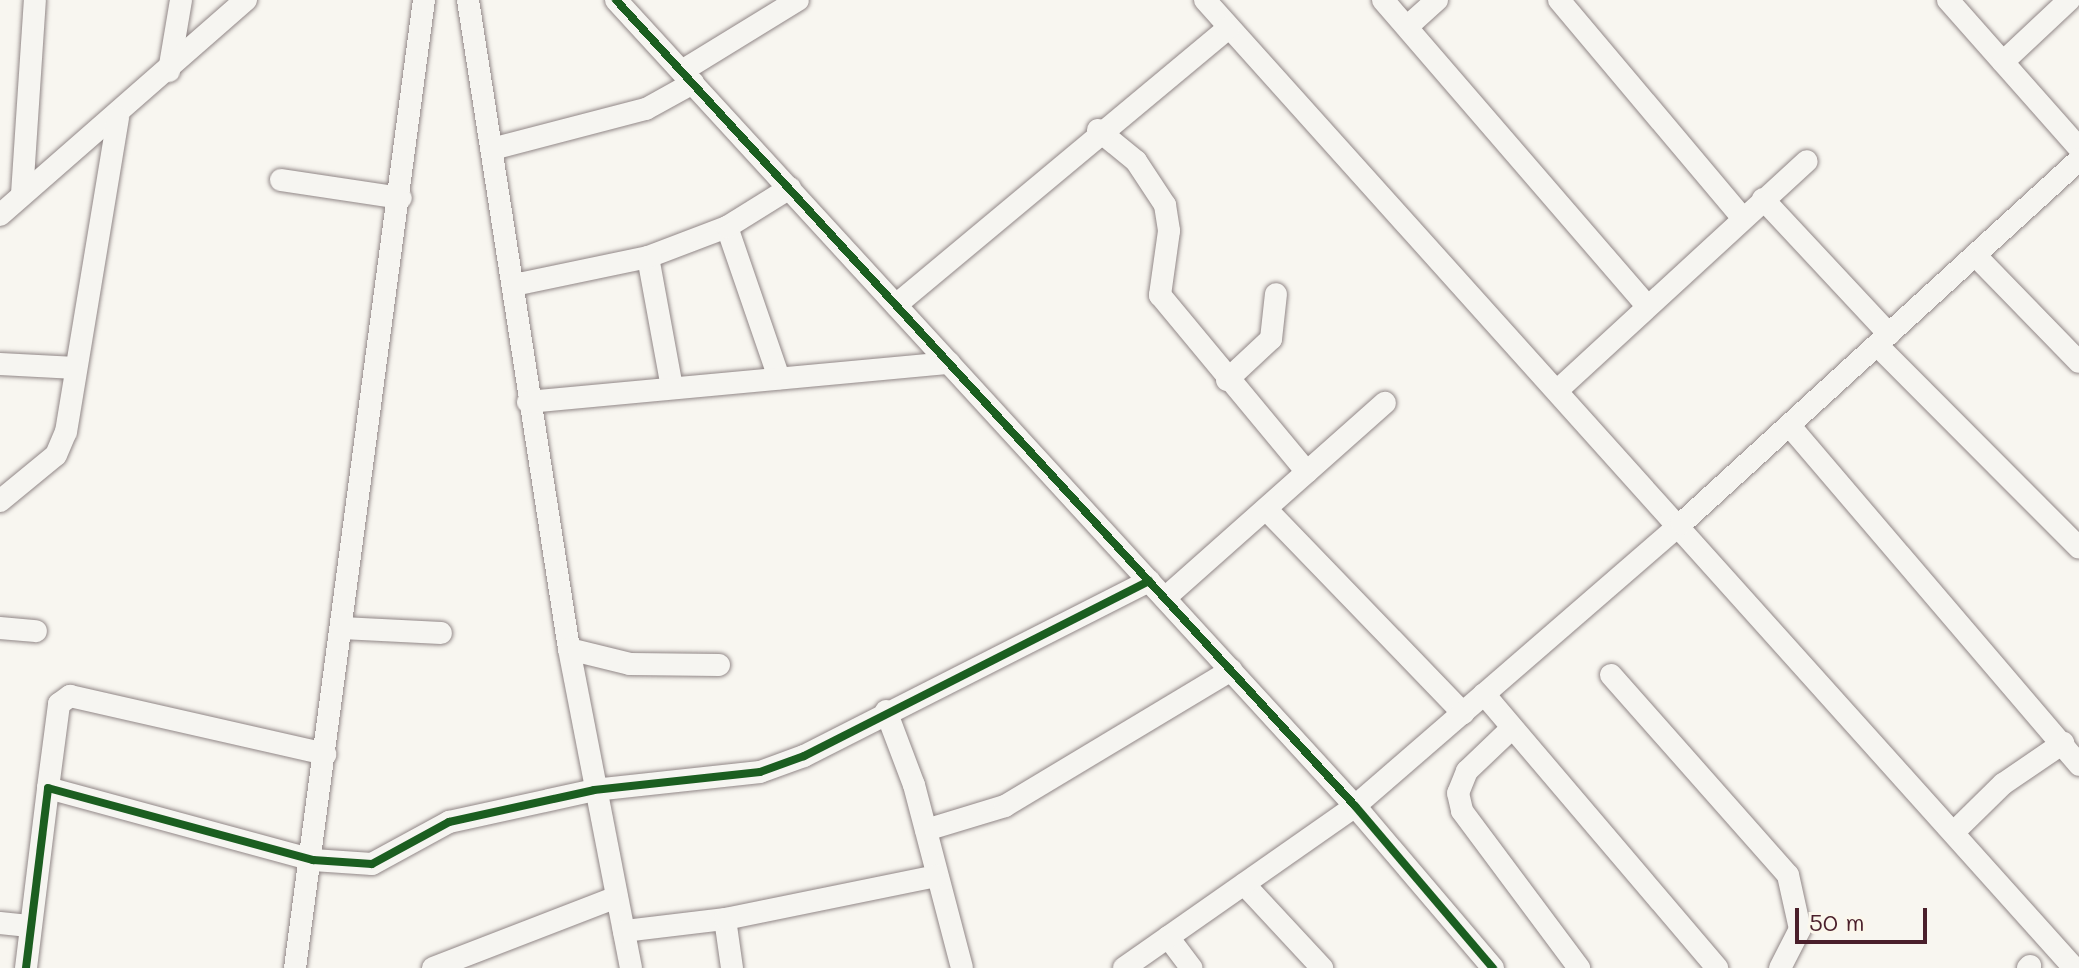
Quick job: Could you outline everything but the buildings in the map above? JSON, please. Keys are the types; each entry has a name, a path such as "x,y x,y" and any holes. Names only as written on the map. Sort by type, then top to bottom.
{"street":[{"path":"22,194 35,0"},
{"path":"169,71 181,0"},
{"path":"0,215 118,117 246,0"},
{"path":"295,968 313,860 401,198 424,0"},
{"path":"468,0 514,285 528,402 569,649 631,968"},
{"path":"616,0 1355,806 1493,968"},
{"path":"492,149 646,109 798,0"},
{"path":"1205,0 1682,523 2074,968"},
{"path":"1383,0 1646,305"},
{"path":"1408,26 1437,0"},
{"path":"1559,0 1742,217"},
{"path":"1949,0 2079,148"},
{"path":"2003,62 2069,0"},
{"path":"896,305 1098,130 1229,28"},
{"path":"2,496 56,455 76,368 118,117"},
{"path":"1098,130 1136,161 1165,205 1169,231 1160,295 1227,380 1307,472"},
{"path":"1124,968 1355,806 1682,523 2079,160"},
{"path":"1560,388 1646,305 1807,161"},
{"path":"281,180 401,198"},
{"path":"514,285 648,257 727,227 790,188"},
{"path":"1763,199 1883,339 2079,548"},
{"path":"727,227 779,378"},
{"path":"1975,255 2079,362"},
{"path":"648,257 672,388"},
{"path":"1227,380 1271,339 1276,294"},
{"path":"528,402 949,363"},
{"path":"0,364 76,368"},
{"path":"1165,598 1385,403"},
{"path":"1789,425 2079,765"},
{"path":"1266,509 1463,713"},
{"path":"48,788 313,860 372,864 439,826 594,790 760,772 1149,581"},
{"path":"0,628 36,631"},
{"path":"342,628 441,633"},
{"path":"569,649 630,664 719,665"},
{"path":"926,830 1005,806 1231,670"},
{"path":"1611,675 1788,875 1800,929 1780,968"},
{"path":"1484,694 1717,968"},
{"path":"26,968 59,704 70,696 326,754"},
{"path":"886,711 926,830 962,968"},
{"path":"1511,729 1467,771 1458,793 1462,811 1579,968"},
{"path":"1954,832 2003,784 2063,743"},
{"path":"624,931 725,919 937,876"},
{"path":"1244,884 1322,968"},
{"path":"433,968 617,897"},
{"path":"725,919 732,968"},
{"path":"0,923 29,926"},
{"path":"1168,937 1191,968"}],"cycle path":[{"path":"616,0 1355,806 1493,968"},
{"path":"26,968 48,788 313,860 372,864 449,822 594,790 760,772 804,756 1149,581"}]}
